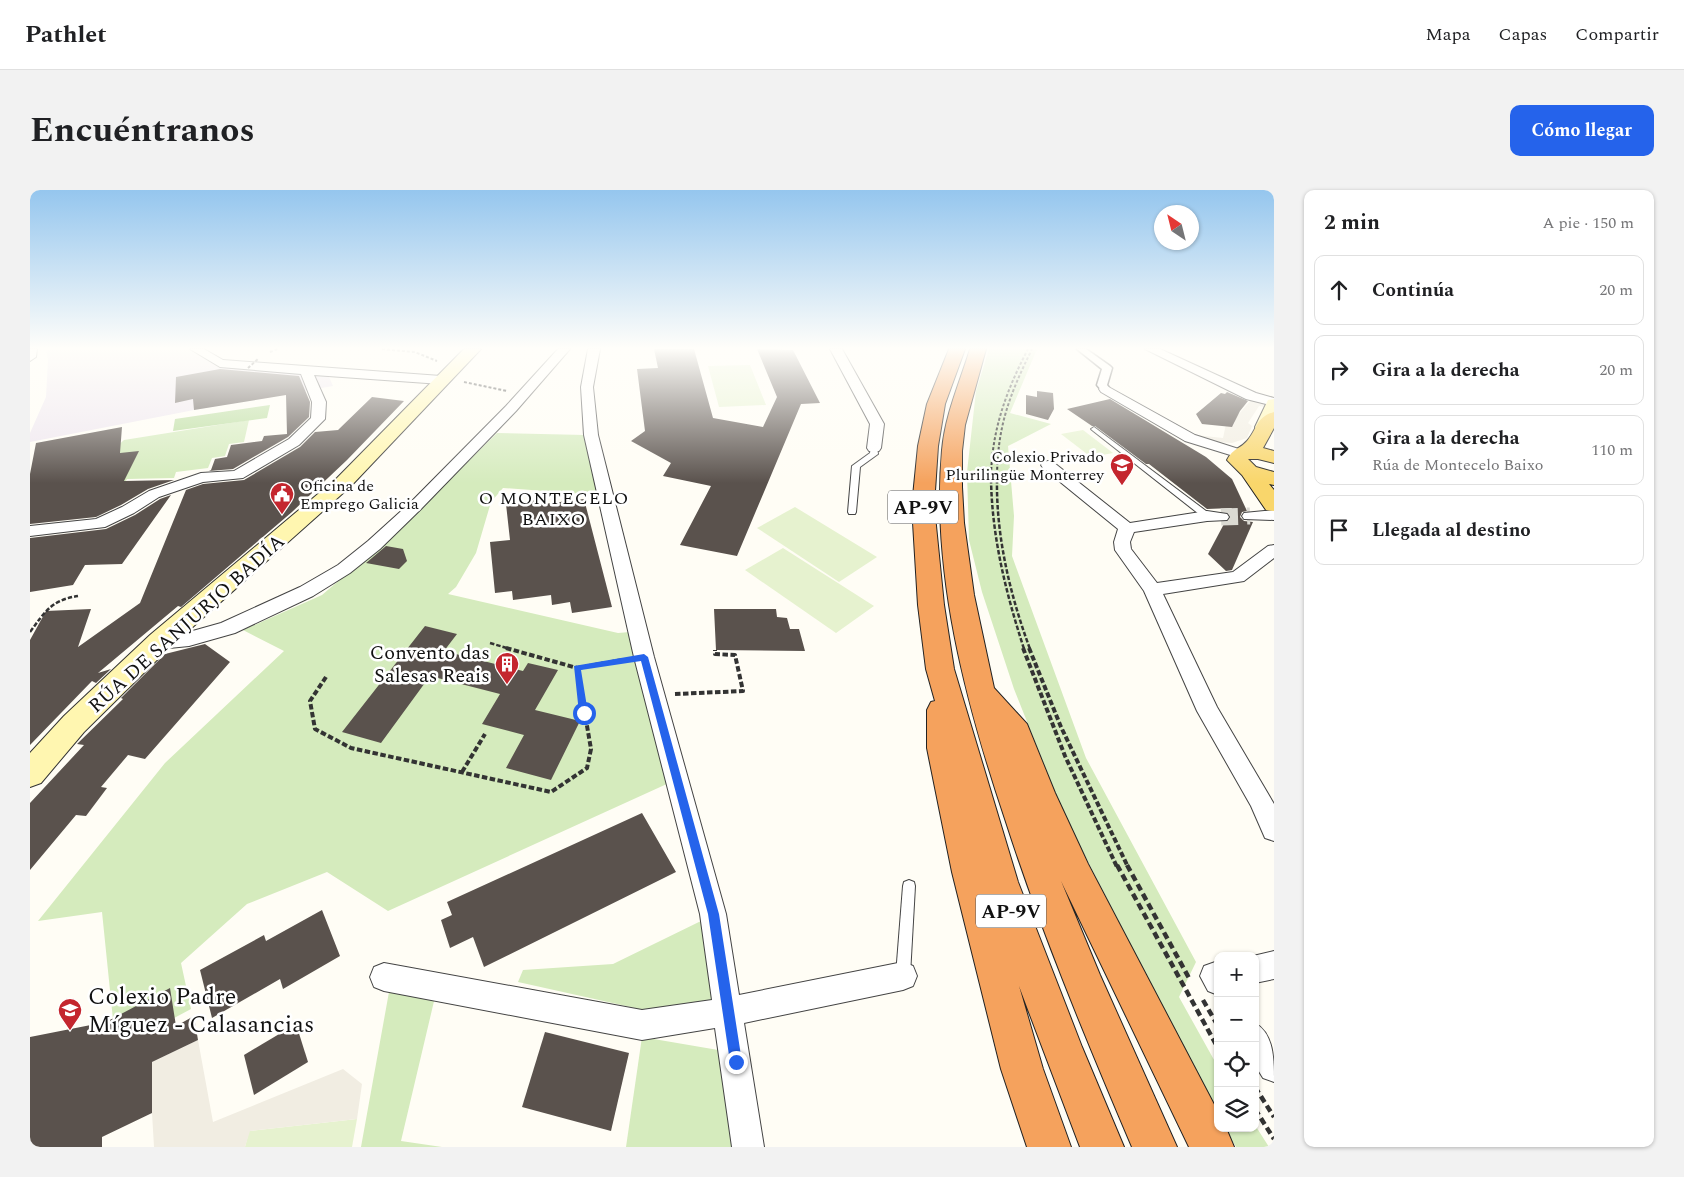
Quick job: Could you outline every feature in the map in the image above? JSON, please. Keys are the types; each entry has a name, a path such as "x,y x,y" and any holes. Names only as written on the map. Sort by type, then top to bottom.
{"highway":[{"name":"AP-9V","path":"940,394 936,404 928,446 923,506 931,605 940,669 942,748 969,872 1022,1069 1049,1147"},
{"name":"AP-9V","path":"965,394 952,449 953,511 962,610 993,738 1042,878 1107,1042 1155,1147"},
{"name":"AP-9V","path":"940,669 1000,882 1063,1052 1102,1147"},
{"path":"981,690 1016,732 1039,793 1076,876 1212,1147"}],"main road":[{"name":"RÚA DE SANJURJO BADÍA","path":"30,774 74,724 159,642 344,482 428,394"},
{"path":"1244,460 1269,422 1274,403"},
{"path":"1244,460 1258,453 1274,457"},
{"path":"1244,460 1274,479"},
{"path":"1244,460 1274,505"}],"street":[{"path":"30,531 99,524 128,510 154,494 201,478 238,475 294,442 318,419 319,402 316,394"},
{"path":"159,642 182,642 220,632 309,590 342,570 384,535 526,394"},
{"path":"588,394 591,435 644,657 714,914 748,1147"},
{"path":"860,394 877,424 874,448"},
{"path":"1113,394 1190,438 1244,460"},
{"path":"1246,394 1274,403"},
{"path":"1048,465 1127,528 1214,516"},
{"path":"1250,516 1274,515"},
{"path":"1127,528 1122,542 1123,550 1152,590 1208,711 1267,801 1274,830"},
{"path":"1152,590 1238,577 1274,550"},
{"path":"1259,968 1274,965"},
{"path":"384,977 642,1024 728,1012 903,976"},
{"path":"1258,1042 1274,1067"}],"lane":[{"path":"1094,429 1214,516"},
{"path":"852,512 856,466 874,454 874,448"},
{"path":"903,976 908,886"}],"path":[{"path":"1005,394 997,419 990,474 997,557 1012,613 1064,758 1110,854 1215,1042"},
{"path":"1010,394 997,451 997,499 1005,558 1016,604 1041,680 1073,758 1120,854 1190,979"},
{"path":"30,632 54,602 66,597 78,596"},
{"path":"490,643 577,668 644,657"},
{"path":"667,694 743,691 735,656 715,654 715,650"},
{"path":"326,677 310,701 315,729 352,748 551,792 587,768 591,749 577,668"},
{"path":"462,772 485,734"},
{"path":"1212,983 1214,997"},
{"path":"1259,1093 1274,1117"},
{"path":"1259,1115 1274,1139"}],"shaded area":[{"path":"46,394 289,394 30,442 30,433"},
{"path":"1252,399 1262,402 1265,407 1259,406 1248,423 1252,426 1247,438 1232,443 1217,442 1195,435 1223,438 1226,424 1233,426 1235,422 1229,420 1239,414"},
{"path":"198,1040 213,1122 343,1069 362,1084 357,1119 250,1131 245,1147 154,1147 152,1062"}],"green space":[{"path":"715,394 761,394 766,405 719,407"},
{"path":"976,394 1018,394 1010,413 1051,424 1008,446 1014,516 1012,556 1086,758 1196,962 1179,997 1214,1060 1214,1106 1065,817 1014,689 982,592 969,540 967,472"},
{"path":"270,405 267,418 173,431 175,419"},
{"path":"249,420 244,442 229,444 225,456 212,458 208,468 176,472 174,478 127,479 116,497 104,458 124,440"},
{"path":"1083,430 1113,453 1091,457 1061,434"},
{"path":"497,433 585,435 598,495 503,488 491,502 476,553 456,587 448,594 618,633 630,632 669,783 388,911 327,872 247,904 181,963 191,1009 116,1049 102,912 38,921 165,763 284,651 243,630 322,595 399,529"},
{"path":"795,507 877,557 839,582 757,528"},
{"path":"783,548 874,606 836,633 745,570"},
{"path":"703,920 716,1002 653,1012 518,982 523,970 613,964"},
{"path":"389,992 435,997 401,1141 442,1147 361,1147"},
{"path":"642,1037 724,1051 736,1147 626,1147"},
{"path":"357,1119 352,1147 245,1147 249,1131"},
{"path":"1259,1131 1269,1147 1236,1147 1227,1132"}],"building":[{"path":"175,394 306,394 310,402 309,417 288,437 233,469 209,471 215,459 227,457 231,445 262,441 264,436 287,434 286,395 194,410 193,399 175,403"},
{"path":"640,394 706,394 713,418 763,427 777,397 776,394 815,394 820,403 801,404 737,556 680,545 711,486 663,476 671,463 631,441 645,431"},
{"path":"1037,394 1053,394 1054,409 1048,420 1026,414 1026,395 1037,397"},
{"path":"1220,394 1231,394 1248,401 1240,411 1232,427 1202,424 1196,414"},
{"path":"372,397 404,401 347,460 292,512 181,607 178,606 98,673 111,669 96,683 92,681 30,745 30,640 46,611 91,609 78,647 140,603 186,490 203,484 244,480 300,447 315,432 338,430"},
{"path":"1110,399 1206,457 1232,479 1247,511 1242,512 1240,517 1244,521 1253,522 1232,570 1226,571 1208,554 1225,522 1231,518 1229,514 1232,508 1207,509 1149,464 1146,464 1095,426 1092,426 1067,409"},
{"path":"122,427 120,453 139,451 124,481 174,480 148,489 96,517 30,524 30,474 36,443"},
{"path":"171,495 122,564 85,565 73,585 30,592 30,538 106,529 135,515 160,499"},
{"path":"543,499 544,504 584,499 612,607 572,613 570,602 552,605 551,595 513,600 512,591 495,593 490,542 510,540 506,504"},
{"path":"386,546 403,549 407,561 399,569 366,563"},
{"path":"714,609 776,609 777,617 787,618 790,629 799,629 805,651 716,650"},
{"name":"Convento das Salesas Reais","path":"425,626 457,634 444,651 523,671 528,663 558,670 535,710 580,721 551,780 506,768 524,735 482,724 500,694 430,676 381,743 342,732"},
{"path":"205,644 230,662 145,759 128,755 101,787 107,788 86,816 76,815 30,870 30,803 84,745 77,744 165,654"},
{"path":"642,813 676,872 484,967 473,937 450,948 441,920 452,915 447,902"},
{"path":"322,910 340,956 283,989 280,979 212,1018 200,970 264,935 266,941"},
{"path":"170,988 176,1026 194,1016 198,1040 152,1062 152,1113 102,1137 102,1147 30,1147 30,1037 106,1022"},
{"path":"296,1024 308,1062 254,1095 244,1055"},
{"path":"545,1032 629,1053 611,1131 522,1107"}],"tunnel":[{"path":"1221,517 1250,516"}],"place":[{"name":"Colexio Privado Plurilingüe Monterrey","path":"1122,486"},
{"name":"Oficina de Emprego Galicia","path":"282,515"},
{"name":"Convento das Salesas Reais","path":"507,685"},
{"name":"Colexio Padre Míguez - Calasancias","path":"70,1031"}],"district":[{"name":"O MONTECELO BAIXO","path":"554,508"}],"route":[{"path":"584,713 577,668 644,657 714,914 736,1062"}]}
